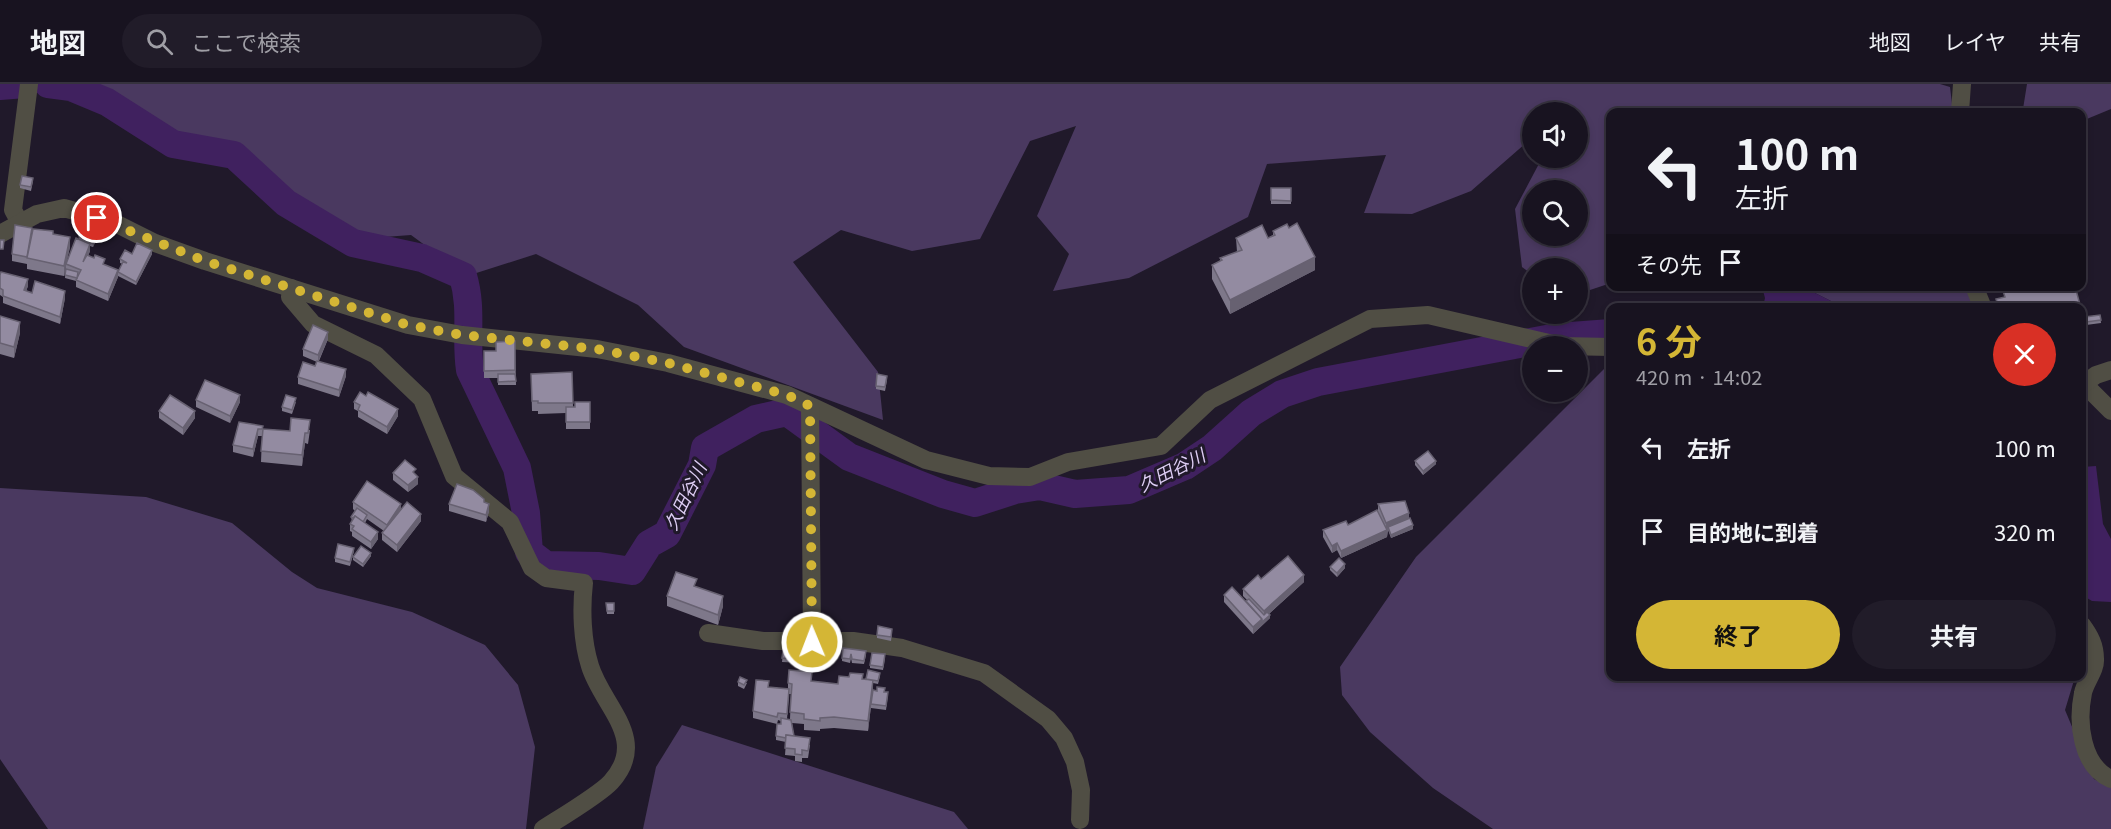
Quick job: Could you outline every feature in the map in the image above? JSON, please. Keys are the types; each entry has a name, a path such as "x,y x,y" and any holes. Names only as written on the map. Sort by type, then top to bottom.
{"street":[{"path":"19,221 13,210 29,84"},
{"path":"1960,108 1962,84"},
{"path":"0,234 19,221 64,208 113,222 155,243 408,325 462,335 597,349 668,363 787,395 810,413 926,460 989,476 1030,477 1068,462 1161,446 1210,400 1370,319 1428,315 1562,346 1606,347"},
{"path":"291,288 290,297 313,324 376,355 422,399 454,476 510,522 532,568 546,578 584,583 582,604 589,664 618,718 627,742 624,760 611,783 543,829"},
{"path":"2086,382 2111,370"},
{"path":"2086,387 2111,411"},
{"path":"810,413 812,642"},
{"path":"2086,630 2092,638 2096,661 2083,693 2081,733 2092,764 2100,774 2111,779"},
{"path":"708,633 763,640 853,641 902,648 984,674 1048,719 1064,738 1075,762 1081,790 1080,820"}],"shaded area":[{"path":"92,84 1940,84 1950,87 1953,108 1606,108 1606,285 1588,291 1588,258 1522,258 1522,267 1515,209 1522,196 1522,246 1588,246 1588,180 1530,180 1537,168 1588,168 1588,102 1522,102 1522,147 1471,191 1412,214 1364,213 1386,155 1267,164 1248,217 1129,278 1053,291 1069,254 1037,216 1076,126 1030,141 980,239 912,251 841,230 793,262 878,372 883,420 684,347 638,305 536,254 467,276 411,235 358,239 312,215 245,154 209,145 153,138 90,91"},
{"path":"2027,84 2111,84 2111,109 2086,119 2086,108 2023,108"},
{"path":"1763,291 1811,291 1835,303 1764,303"},
{"path":"1811,291 1971,291 1973,303 1835,303"},
{"path":"1606,367 1606,681 2074,681 2065,710 2094,779 2111,787 2111,829 1493,829 1433,788 1370,732 1342,695 1340,667 1416,557 1571,402 1588,402 1588,385"},
{"path":"2096,466 2103,524 2111,539 2111,602 2092,601 2086,597 2086,467"},
{"path":"0,488 146,497 232,523 292,572 317,588 412,612 485,645 518,685 535,747 526,829 48,829 0,759"},
{"path":"682,725 954,812 968,829 643,829 656,767"}],"building":[{"path":"22,176 33,178 31,187 20,185"},
{"path":"1271,188 1291,188 1291,201 1271,200"},
{"path":"85,222 100,228 93,244 79,237"},
{"path":"1297,223 1315,257 1230,300 1212,265 1222,260 1220,258 1242,250 1236,238 1262,225 1268,238 1275,235 1273,231 1287,224 1289,228"},
{"path":"15,225 32,228 27,257 12,254"},
{"path":"33,229 53,231 53,234 70,237 64,266 27,258"},
{"path":"76,238 90,244 83,262 87,255 94,258 95,255 105,259 103,264 118,270 108,294 76,280 81,270 66,264"},
{"path":"0,240 4,240 3,249 0,249"},
{"path":"137,243 152,250 136,282 118,272 123,262 127,263 120,259 125,250 132,254"},
{"path":"66,269 78,272 77,278 65,275"},
{"path":"1,272 28,279 24,290 32,293 35,281 65,291 60,317 3,296 3,290 0,288"},
{"path":"2003,291 2076,291 2079,303 1997,303 1996,299 2005,297"},
{"path":"2100,315 2101,320 2086,322 2086,317"},
{"path":"0,316 20,322 14,347 0,343"},
{"path":"313,325 328,332 318,355 303,349"},
{"path":"515,341 515,370 484,371 484,351 496,351 496,342"},
{"path":"317,361 346,369 339,390 298,377 303,362 315,366"},
{"path":"572,372 573,403 532,401 531,374"},
{"path":"498,374 515,374 516,381 498,382"},
{"path":"877,374 887,376 885,387 876,386"},
{"path":"205,380 240,395 230,416 196,400"},
{"path":"360,392 366,396 368,392 398,409 387,427 358,410 360,405 354,402"},
{"path":"170,395 195,411 183,428 159,411"},
{"path":"286,395 296,398 292,410 282,407"},
{"path":"575,402 590,402 590,422 566,422 566,407 575,407"},
{"path":"291,418 310,420 308,433 305,433 302,455 261,451 263,429 290,431"},
{"path":"239,422 263,426 262,429 258,429 253,449 233,445"},
{"path":"1428,451 1436,461 1423,471 1415,461"},
{"path":"405,460 416,469 413,472 418,477 408,485 393,473"},
{"path":"367,481 401,504 387,525 353,502"},
{"path":"457,484 473,490 489,504 486,515 449,504"},
{"path":"1405,501 1409,513 1386,523 1378,504"},
{"path":"407,502 421,514 397,545 382,533"},
{"path":"357,508 367,515 363,522 355,516 351,517"},
{"path":"1377,510 1387,530 1341,551 1337,543 1332,546 1323,530 1346,521 1348,525"},
{"path":"355,516 378,532 371,542 352,529 354,526 350,524"},
{"path":"1410,518 1413,525 1391,535 1388,527"},
{"path":"338,544 354,548 350,562 335,558"},
{"path":"361,546 371,553 363,564 353,557"},
{"path":"1288,556 1304,575 1264,611 1243,589 1258,575 1261,579"},
{"path":"1339,558 1345,564 1337,573 1330,567"},
{"path":"676,572 697,579 694,586 723,596 718,615 667,596"},
{"path":"1232,587 1262,619 1253,627 1224,595"},
{"path":"1249,599 1264,615 1267,612 1270,615 1262,622 1262,619 1246,601"},
{"path":"606,603 614,603 614,611 607,611"},
{"path":"878,626 892,629 891,637 877,635"},
{"path":"784,644 802,645 801,660 782,658"},
{"path":"843,648 866,651 864,661 852,659 851,654 850,659 842,658"},
{"path":"872,653 885,654 883,667 870,665"},
{"path":"789,670 812,672 811,681 838,684 839,676 849,677 850,673 863,674 862,679 873,680 868,721 834,717 820,718 820,721 804,719 804,714 790,712 792,684 788,683"},
{"path":"868,670 880,673 878,681 866,679"},
{"path":"740,677 747,680 744,685 738,682"},
{"path":"756,680 769,681 768,687 789,689 787,714 778,713 777,717 753,711"},
{"path":"877,687 885,688 884,692 888,692 886,706 871,704 873,690 877,691"},
{"path":"781,718 791,720 794,736 786,735 786,738 776,736 777,724 781,724"},
{"path":"786,735 810,738 808,751 802,750 802,755 795,754 795,749 785,748"}],"waterway":[{"name":"久田谷川","path":"0,86 25,84"},
{"name":"久田谷川","path":"48,84 71,87 107,102 173,144 234,155 286,203 353,243 422,258 463,276 468,300 470,370 517,468 526,513 529,552 546,565 599,566 632,571 649,544 667,534 702,465 705,448 756,419 787,412 849,457 943,494 975,503 1015,490 1040,486 1075,494 1129,490 1185,466 1212,448 1251,413 1282,394 1318,382 1557,337 1606,333"}],"route":[{"path":"97,218 113,222 155,243 205,261 408,325 462,335 597,349 668,363 787,395 810,406 812,642"}]}
